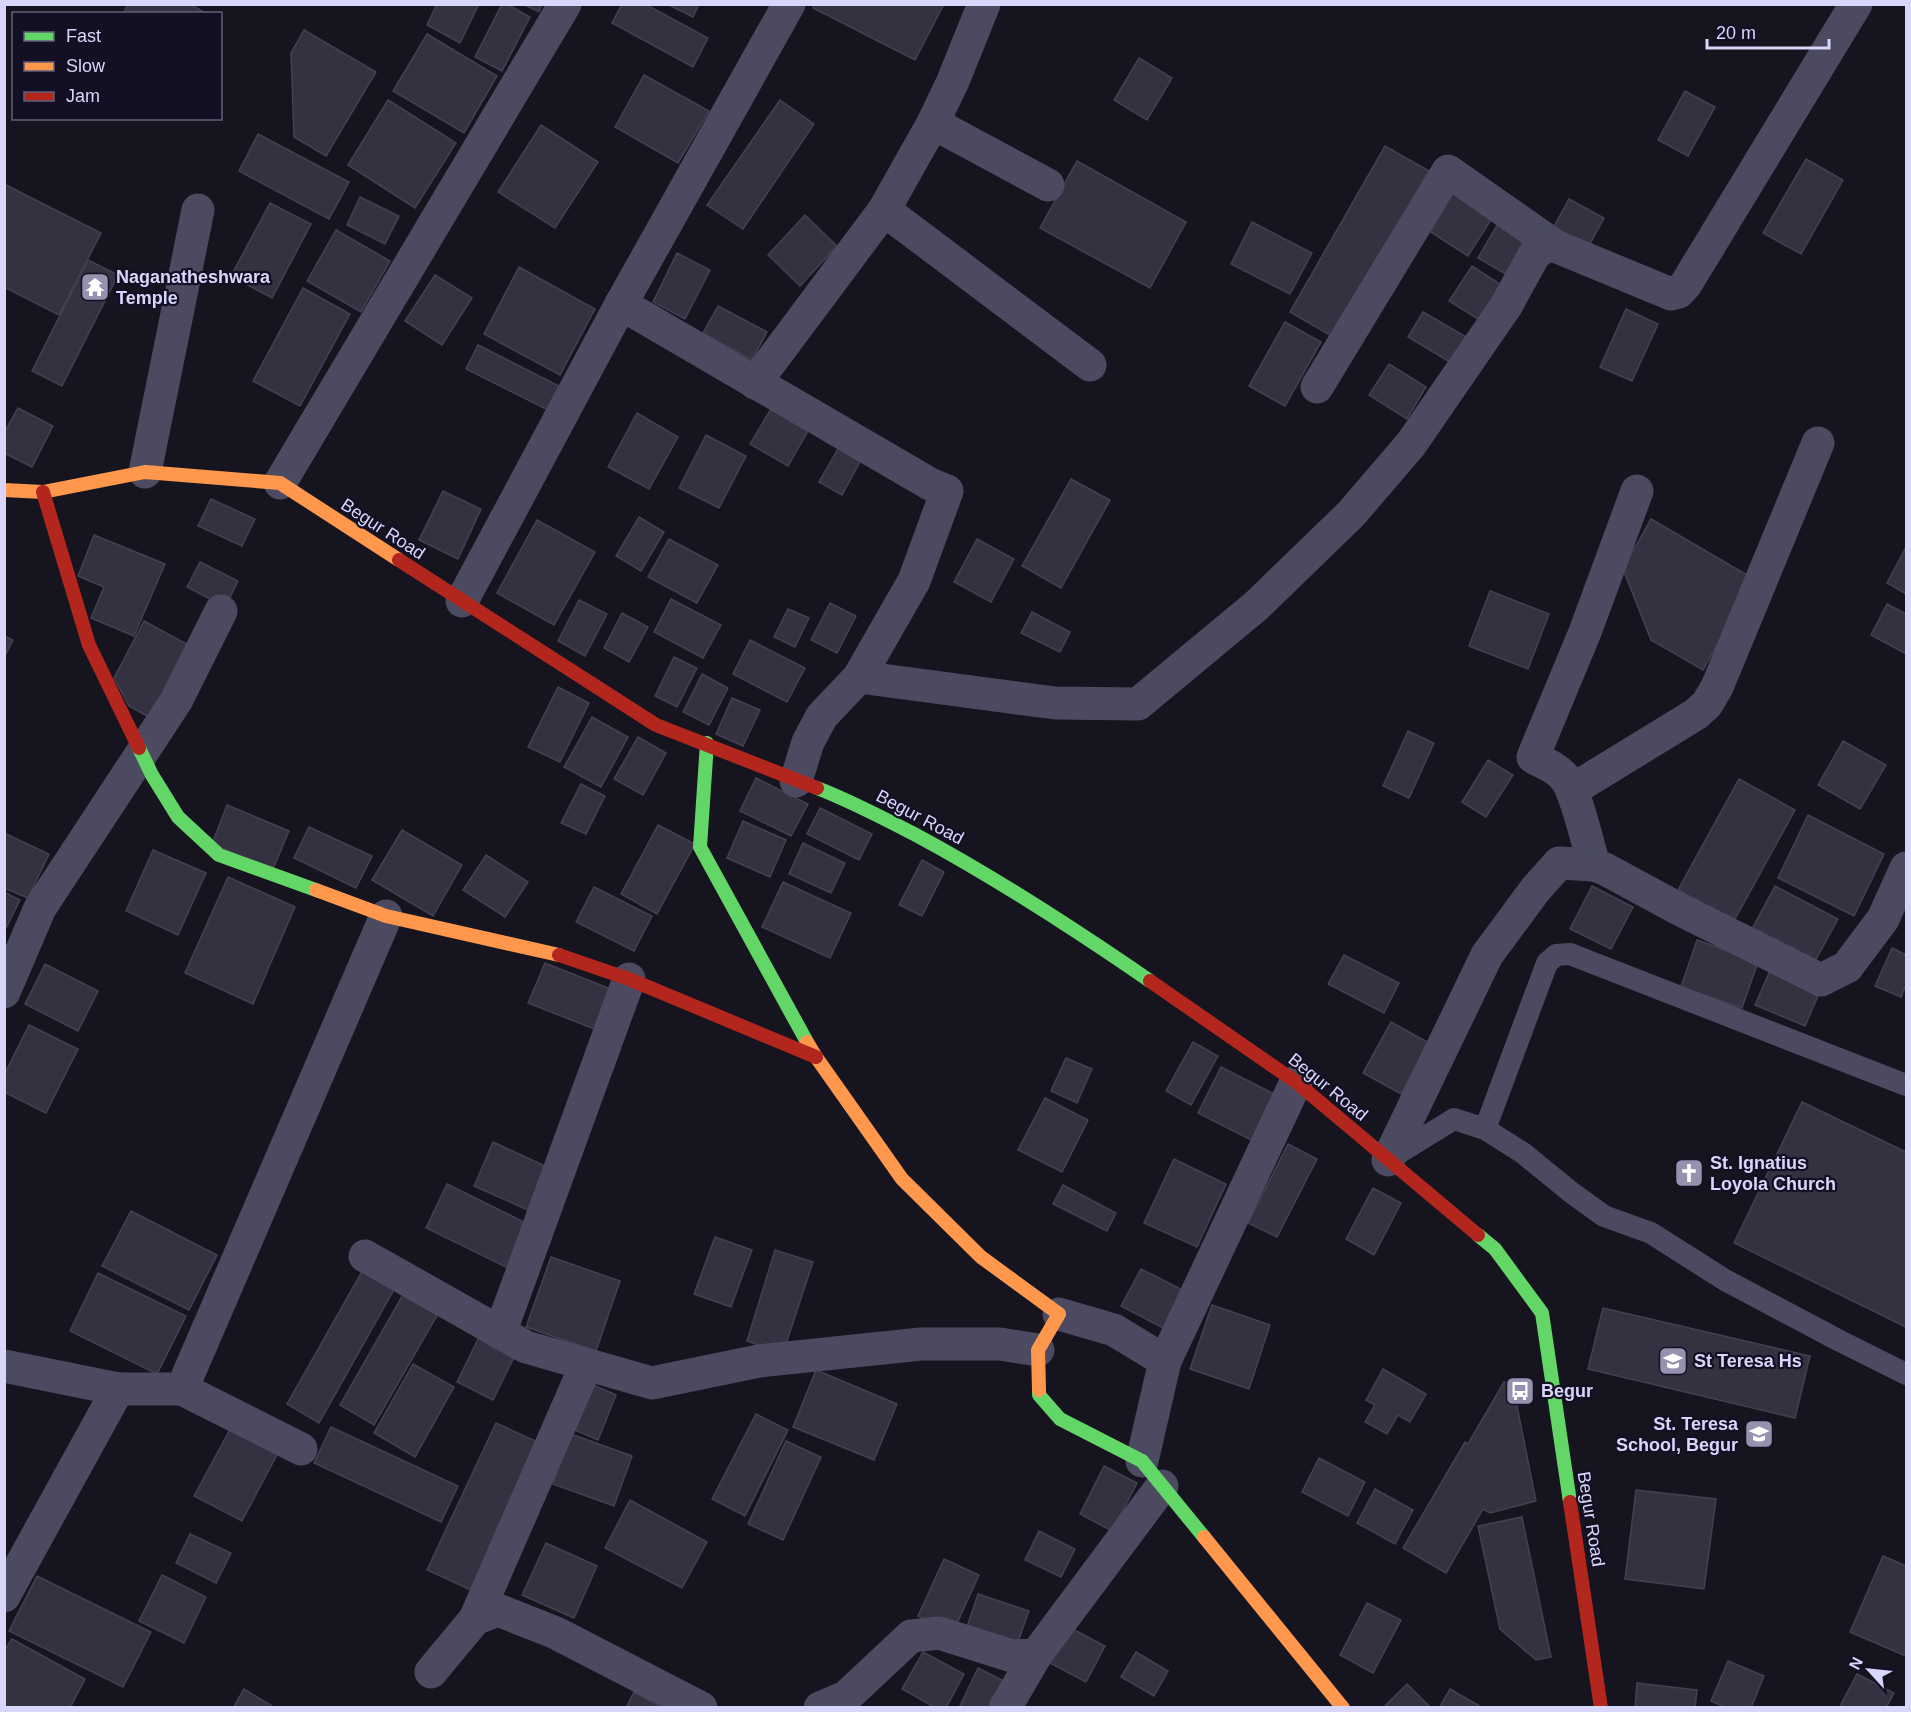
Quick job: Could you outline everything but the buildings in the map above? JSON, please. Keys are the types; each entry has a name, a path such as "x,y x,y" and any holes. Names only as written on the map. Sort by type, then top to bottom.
{"main road":[{"name":"Begur Road","path":"4,490 43,492 145,472 279,483 657,725 853,802 978,868 1059,918 1296,1082 1495,1249 1542,1313 1601,1707"},
{"path":"43,492 89,645 142,753 177,817 219,855 386,916 553,953 629,980 816,1058"},
{"path":"707,743 700,847 816,1058 902,1179 981,1257 1059,1314 1038,1350 1039,1395 1060,1419 1142,1461 1343,1707"}],"street":[{"path":"279,483 565,4"},
{"path":"462,601 621,304 789,4"},
{"path":"756,383 884,210 933,123 953,81 984,4"},
{"path":"1317,387 1448,171 1556,246 1671,294 1679,292 1856,4"},
{"path":"933,123 1048,185"},
{"path":"145,472 198,210"},
{"path":"884,210 1090,365"},
{"path":"859,677 1055,703 1138,704 1256,606 1351,514 1411,444 1506,306 1534,255 1545,246 1556,246"},
{"path":"621,304 947,491 914,581 859,677 822,716 808,742 796,781"},
{"path":"1572,790 1696,714 1707,704 1717,687 1818,443"},
{"path":"1594,865 1572,790 1565,777 1533,757 1585,632 1637,491"},
{"path":"4,992 40,908 176,701 221,611"},
{"path":"1388,1160 1487,955 1558,863 1594,865 1821,980 1847,967 1883,919 1906,868"},
{"path":"182,1389 386,916"},
{"path":"500,1333 629,980"},
{"path":"1142,1461 1165,1361 1296,1082"},
{"path":"365,1256 525,1347 652,1383 759,1361 921,1344 1000,1344 1038,1350"},
{"path":"1059,1314 1114,1330 1165,1361"},
{"path":"431,1672 475,1619 586,1365"},
{"path":"4,1366 118,1389 182,1389 301,1449"},
{"path":"4,1596 118,1389"},
{"path":"1005,1707 1036,1655 1162,1486"},
{"path":"475,1619 498,1610 556,1633 701,1707"},
{"path":"820,1707 846,1697 911,1636 939,1633 1012,1656 1036,1655"}],"lane":[{"path":"1485,1129 1547,963 1556,955 1570,954 1906,1085"},
{"path":"1388,1160 1454,1119 1485,1129 1523,1153 1604,1216 1651,1233 1725,1280 1906,1374"}],"traffic: fast":[{"path":"707,743 700,847 807,1042"},
{"path":"139,748 152,775 178,817 219,855 316,890"},
{"path":"817,788 879,816 976,869 1064,923 1150,981"},
{"path":"1478,1235 1495,1249 1542,1313 1570,1502"},
{"path":"1039,1390 1039,1395 1060,1419 1142,1461 1204,1537"}],"traffic: slow":[{"path":"4,490 43,492 145,472 280,483 399,560"},
{"path":"316,890 386,916 559,955"},
{"path":"807,1042 902,1179 981,1257 1059,1314 1038,1350 1039,1390"},
{"path":"1204,1537 1343,1708"}],"traffic: jam":[{"path":"43,492 89,645 139,748"},
{"path":"399,560 656,725 817,788"},
{"path":"559,955 629,979 816,1057"},
{"path":"1150,981 1296,1082 1478,1235"},
{"path":"1570,1502 1601,1708"}],"place":[{"name":"Naganatheshwara Temple","path":"95,287"},
{"name":"St. Ignatius Loyola Church","path":"1689,1173"},
{"name":"St Teresa Hs","path":"1673,1361"},
{"name":"Begur","path":"1520,1391"},
{"name":"St. Teresa School, Begur","path":"1759,1434"}]}
